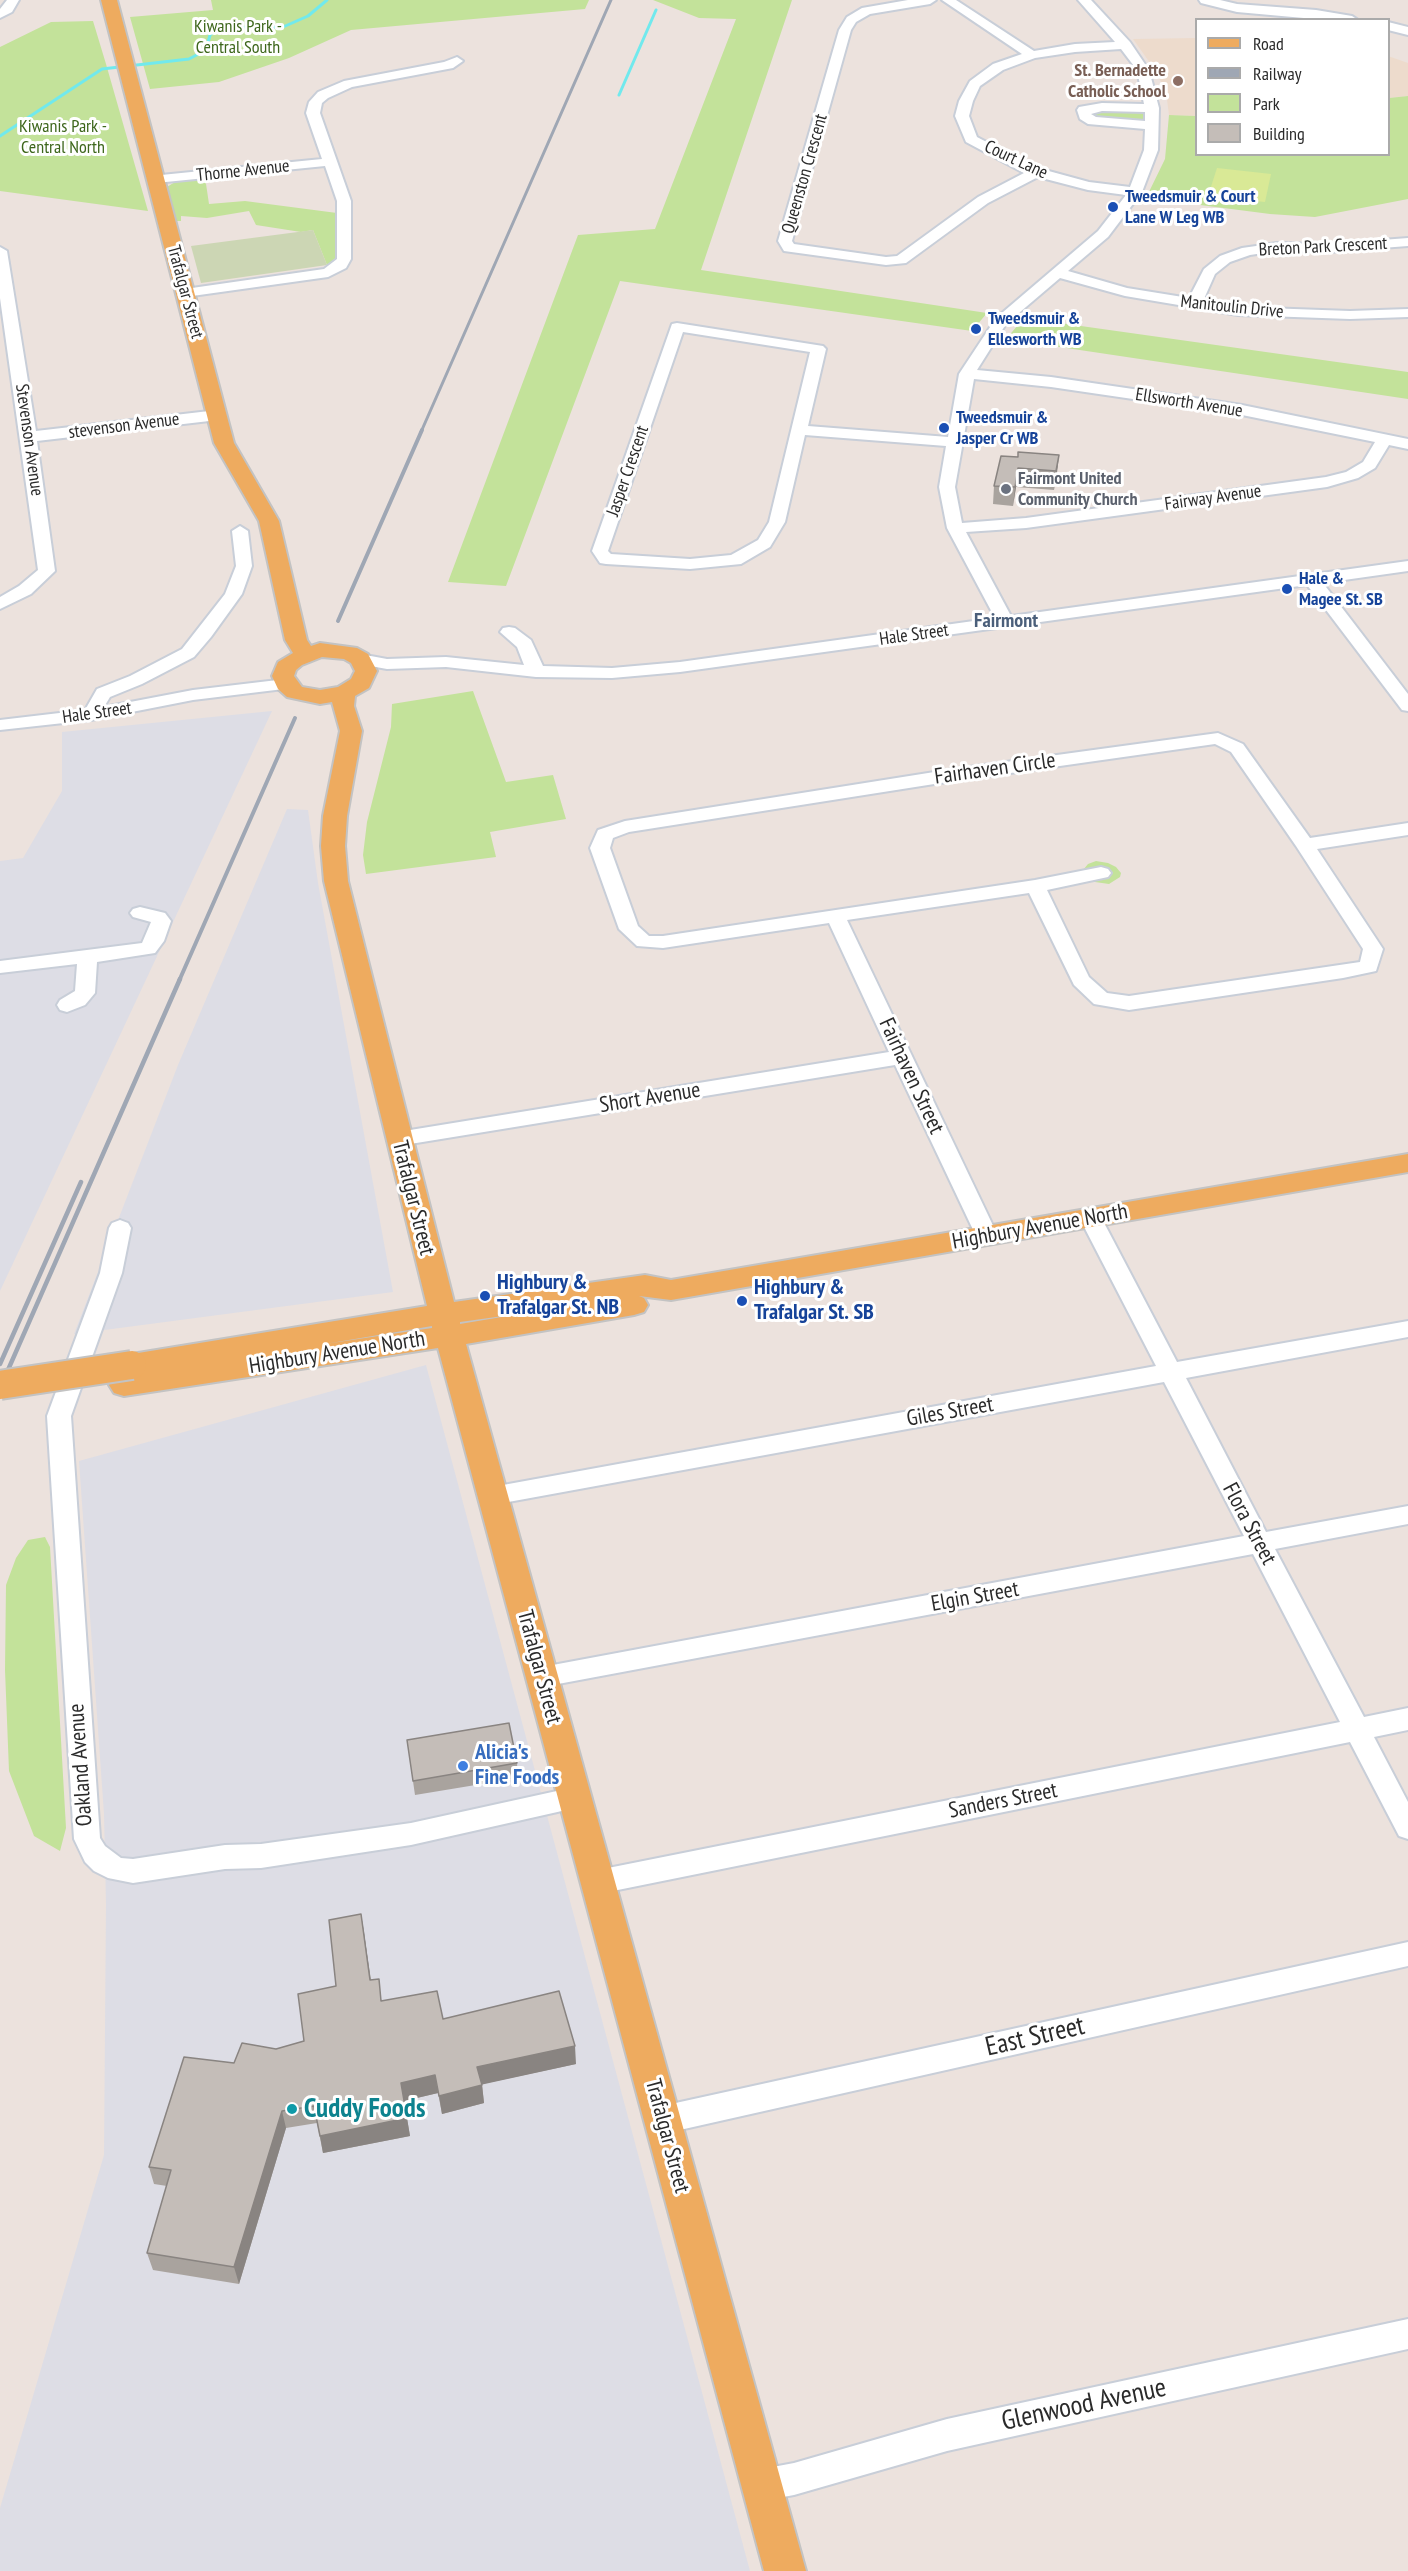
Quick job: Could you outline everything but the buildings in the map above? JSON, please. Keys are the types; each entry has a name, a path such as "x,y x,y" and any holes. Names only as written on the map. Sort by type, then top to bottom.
{"main road":[{"name":"Trafalgar Street","path":"109,0 224,443 269,522 296,640 305,654"},
{"name":"Trafalgar Street","path":"281,576 318,636 335,650"},
{"path":"335,650 349,653 360,659 366,670 353,688 327,696 309,696 295,692 286,676 294,660 305,654 335,650"},
{"name":"Trafalgar Street","path":"353,688 344,706 351,731 335,816 333,846 336,881 398,1139 446,1325 785,2571"},
{"path":"309,696 324,710 346,757"},
{"name":"Highbury Avenue North","path":"0,1404 128,1375 446,1325 651,1302 671,1290 1408,1163"},
{"name":"Highbury Avenue North","path":"0,1385 128,1375"}],"street":[{"path":"0,14 9,9 13,0"},
{"name":"Queenston Crescent","path":"930,0 866,11 851,20 845,30 785,241 789,248 886,261 901,260 983,200 1036,172"},
{"path":"948,0 1032,55"},
{"path":"1006,622 955,528 947,487 967,374 1001,321 1103,234 1135,192 1151,150 1152,108 1143,70 1125,45 1084,0"},
{"path":"1205,0 1237,8 1340,18"},
{"path":"1390,26 1408,31"},
{"name":"Court Lane","path":"1125,45 1076,48 1032,55 999,67 975,84 966,101 962,116 972,139 1036,172 1088,186 1135,192"},
{"path":"186,293 316,276 328,273 341,265 344,259 344,201 313,113 316,102 323,95 349,84 448,65 457,61"},
{"path":"1152,108 1102,107 1084,110 1085,116 1093,121 1152,125"},
{"name":"Thorne Avenue","path":"156,179 329,162"},
{"name":"Breton Park Crescent","path":"1193,305 1209,272 1225,259 1247,251 1277,247 1329,248 1408,242"},
{"name":"Stevenson Avenue","path":"0,252 5,316 29,437 47,571 25,590 0,604"},
{"name":"Manitoulin Drive","path":"1059,273 1125,292 1193,305 1287,314 1408,313"},
{"name":"Jasper Crescent","path":"677,327 818,350 798,430 777,522 764,543 735,560 690,564 606,560 600,551 677,327"},
{"name":"Ellsworth Avenue","path":"967,374 1051,382 1242,410 1383,441 1408,444"},
{"name":"stevenson Avenue","path":"29,437 218,415"},
{"path":"798,430 956,442"},
{"name":"Fairway Avenue","path":"955,528 1026,523 1327,482 1352,475 1369,465 1383,441"},
{"path":"91,715 103,693 136,680 188,653 205,633 233,594 244,566 240,531"},
{"name":"Hale Street","path":"360,659 387,664 446,662 536,672 612,673 681,667 1408,567"},
{"path":"1312,580 1402,690 1408,706"},
{"path":"508,632 525,644 536,672"},
{"path":"497,669 525,644"},
{"name":"Hale Street","path":"353,688 388,676 497,669"},
{"name":"Hale Street","path":"0,725 91,715 286,676"},
{"name":"Fairhaven Circle","path":"1218,738 1237,748 1305,845 1373,949 1369,966 1129,1003 1101,999 1081,980 1035,886 663,942 644,942 629,929 600,848 605,834 625,827 947,776 1218,738"},
{"path":"1305,845 1408,829"},
{"path":"1035,886 1101,873"},
{"path":"0,967 148,949 154,941 161,921 158,917 140,913"},
{"name":"Fairhaven Street","path":"835,916 987,1236"},
{"path":"67,1005 78,1000 85,993 87,956"},
{"name":"Short Avenue","path":"398,1139 902,1057"},
{"name":"Flora Street","path":"1091,1219 1408,1828"},
{"name":"Oakland Avenue","path":"120,1228 111,1273 59,1416 87,1839 95,1854 104,1863 118,1870 133,1871 225,1857 261,1856 411,1834 575,1798"},
{"name":"Giles Street","path":"492,1496 1408,1329"},
{"name":"Elgin Street","path":"542,1677 1408,1515"},
{"name":"Sanders Street","path":"597,1882 1408,1719"},
{"name":"East Street","path":"662,2120 1408,1954"},
{"name":"Glenwood Avenue","path":"762,2486 947,2435 1408,2334"}],"shaded area":[{"name":"St. Bernadette Catholic School","path":"1195,38 1195,116 1169,115 1166,92 1155,70 1133,39"},
{"path":"1390,57 1408,63 1408,96 1390,98"},
{"path":"272,711 0,1291 0,861 23,858 62,791 62,732"},
{"path":"287,809 308,810 318,883 393,1292 74,1334 178,1065"},
{"path":"426,1365 750,2571 0,2571 0,2508 104,2155 106,1904 104,1814 79,1461"}],"green space":[{"name":"Kiwanis Park - Central South","path":"211,0 589,0 585,9 351,30 289,58 219,82 150,89 130,17 213,10"},
{"path":"653,0 792,0 701,270 987,313 972,331 620,281 506,586 448,582 578,235 655,229 736,19 699,18"},
{"name":"Kiwanis Park - Central North","path":"93,21 148,211 0,191 0,47 51,22"},
{"path":"1408,96 1408,199 1315,217 1270,214 1146,198 1165,159 1169,115 1195,116 1195,156 1390,156 1390,98"},
{"path":"1142,110 1146,116 1142,121 1136,122 1102,120 1090,116 1090,111"},
{"path":"1217,168 1271,174 1265,202 1208,196"},
{"path":"205,177 209,204 245,201 337,213 337,259 327,265 313,230 301,232 256,225 249,211 207,218 181,216 181,221 176,221 167,187 178,180"},
{"path":"313,230 327,265 201,283 191,246"},
{"path":"1024,318 1408,372 1408,399 1006,339"},
{"path":"473,691 506,782 553,775 566,819 490,832 496,857 366,874 363,855 367,822 391,727 392,704"},
{"path":"1096,861 1116,867 1121,873 1120,877 1109,884 1088,881 1083,870 1088,864"},
{"path":"45,1537 50,1547 66,1828 60,1851 34,1836 9,1771 5,1670 6,1585 16,1558 28,1540"}],"waterway":[{"path":"0,136 102,69 189,59 206,50 210,35 218,28 283,27 308,16 327,0"},
{"path":"619,95 656,10"}],"railway":[{"path":"421,432 611,0"},
{"path":"338,621 422,430"},
{"path":"179,981 295,718"},
{"path":"0,1388 180,979"},
{"path":"0,1364 81,1182"}],"place":[{"name":"St. Bernadette Catholic School","path":"1178,81"},
{"name":"Tweedsmuir & Court Lane W Leg WB","path":"1113,207"},
{"name":"Tweedsmuir & Ellesworth WB","path":"976,329"},
{"name":"Tweedsmuir & Jasper Cr WB","path":"944,428"},
{"name":"Fairmont United Community Church","path":"1006,489"},
{"name":"Hale & Magee St. SB","path":"1287,589"},
{"name":"Highbury & Trafalgar St. NB","path":"485,1296"},
{"name":"Highbury & Trafalgar St. SB","path":"742,1301"},
{"name":"Alicia's Fine Foods","path":"463,1766"},
{"name":"Cuddy Foods","path":"292,2109"}],"district":[{"name":"Fairmont","path":"1006,621"}]}
